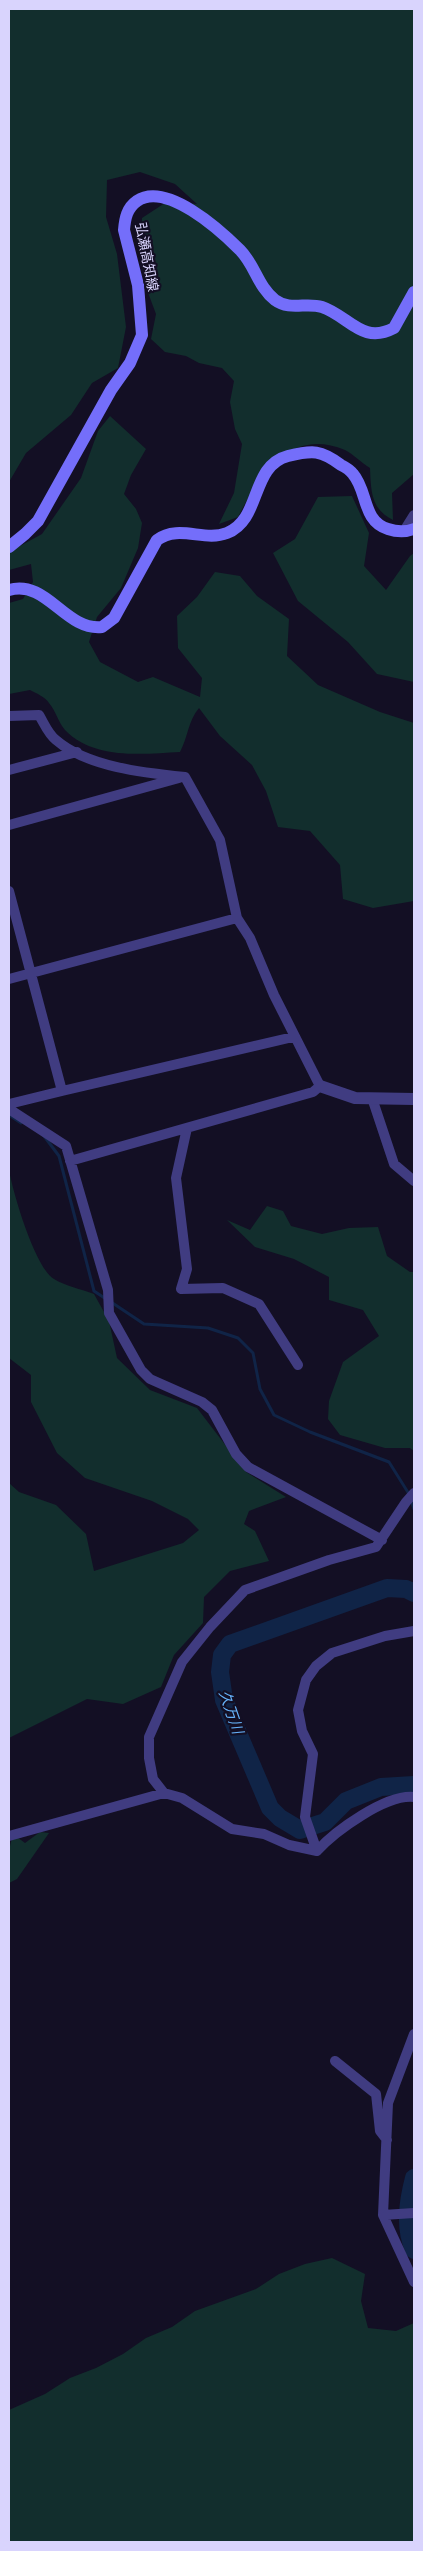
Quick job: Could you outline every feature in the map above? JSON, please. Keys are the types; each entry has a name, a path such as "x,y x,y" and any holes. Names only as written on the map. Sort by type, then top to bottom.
{"main road":[{"name":"弘瀬高知線","path":"9,547 26,534 38,521 111,390 138,348 142,335 141,305 124,230 125,219 129,209 136,202 146,196 169,197 210,225 242,252 264,289 280,303 290,307 324,308 366,332 376,334 394,328 414,292"},
{"path":"9,590 30,589 84,625 102,627 114,618 157,540 170,533 216,535 236,528 247,516 267,469 279,459 315,452 329,455 353,472 364,502 377,523 394,531 409,530"}],"street":[{"path":"409,530 414,515"},
{"path":"9,716 39,714 57,741 108,766 185,777"},
{"path":"9,770 77,752"},
{"path":"9,825 185,777"},
{"path":"185,777 220,840 237,918 250,938 293,1037 320,1086 355,1098 414,1099"},
{"path":"9,891 29,974 62,1092"},
{"path":"9,979 237,918"},
{"path":"9,1104 293,1037"},
{"path":"70,1161 313,1092 320,1086"},
{"path":"372,1098 394,1164 414,1181"},
{"path":"9,1109 66,1146 108,1290 109,1308 123,1340 141,1370 150,1379 202,1402 212,1410 236,1454 248,1467 382,1540"},
{"path":"187,1128 176,1178 187,1269 181,1289 223,1288 259,1304 298,1365"},
{"path":"164,1794 153,1779 149,1758 150,1737 182,1662 210,1627 244,1590 329,1560 376,1547 414,1493"},
{"path":"314,1846 305,1816 312,1754 302,1731 298,1710 306,1680 316,1666 332,1653 385,1636 414,1631"},
{"path":"9,1836 164,1794 182,1798 232,1829 264,1834 289,1845 314,1846 382,1802 414,1796"},
{"path":"414,2034 388,2104 384,2215 414,2282"},
{"path":"335,2061 376,2094 380,2131 387,2140"},
{"path":"384,2215 414,2213"}],"green space":[{"path":"9,9 414,9 414,474 392,493 393,520 380,511 376,505 372,492 370,468 345,450 326,445 308,445 293,450 279,459 256,485 238,517 219,524 234,493 242,444 235,429 230,402 234,381 222,368 199,363 186,356 165,352 151,339 156,314 147,290 140,257 142,218 168,201 197,204 175,184 140,172 107,180 106,217 117,254 126,327 118,368 92,383 71,415 26,453 9,482"},
{"path":"110,416 146,449 131,475 124,494 136,509 142,523 138,548 121,588 97,617 89,642 100,662 138,682 153,677 200,697 202,678 178,648 177,616 197,597 215,572 240,576 257,596 289,619 287,656 318,685 380,712 414,723 414,901 373,908 343,899 340,865 310,831 278,827 266,791 252,765 220,736 199,708 195,713 180,752 150,754 119,753 104,751 77,740 65,730 47,701 38,694 30,690 9,694 9,603 23,599 33,582 31,564 9,570 9,552 42,534 81,478 98,431"},
{"path":"352,496 369,533 364,566 386,590 414,553 414,682 377,674 348,642 298,601 273,553 295,539 318,497"},
{"path":"9,1170 20,1212 32,1246 40,1261 54,1279 68,1286 94,1294 109,1321 117,1358 150,1390 197,1408 246,1472 286,1497 249,1511 244,1524 255,1531 269,1561 230,1571 204,1597 203,1623 174,1655 161,1687 123,1704 87,1699 9,1738 9,1483 19,1492 56,1505 86,1534 94,1571 183,1543 199,1530 188,1519 152,1501 85,1478 57,1453 31,1402 31,1375 9,1358"},
{"path":"267,1206 283,1211 291,1226 322,1234 349,1228 378,1227 387,1256 410,1272 414,1272 414,1451 410,1448 385,1448 340,1435 328,1419 329,1401 343,1362 379,1336 363,1310 329,1300 329,1277 294,1259 255,1247 227,1220 250,1230"},
{"path":"40,1832 49,1833 17,1879 9,1883 9,1850 13,1834 25,1843"},
{"path":"332,2258 365,2274 361,2301 368,2328 396,2331 414,2323 414,2542 9,2542 9,2410 45,2394 70,2378 96,2368 123,2354 146,2338 172,2327 195,2311 256,2289 279,2274 305,2264"}],"waterway":[{"path":"9,1115 21,1123"},
{"path":"44,1136 59,1156 94,1291 106,1299"},
{"path":"111,1302 144,1324 208,1328 238,1338 253,1353 260,1389 274,1415 310,1432 389,1462 409,1494"},
{"path":"411,1500 414,1509"},
{"path":"406,1589 414,1583"},
{"name":"久万川","path":"414,1593 406,1589 387,1588 230,1644 222,1655 220,1672 224,1700 270,1808 280,1818 300,1830 325,1822 346,1801 381,1787 414,1785"},
{"name":"久万川","path":"414,2178 408,2214 409,2232 414,2250"}]}
